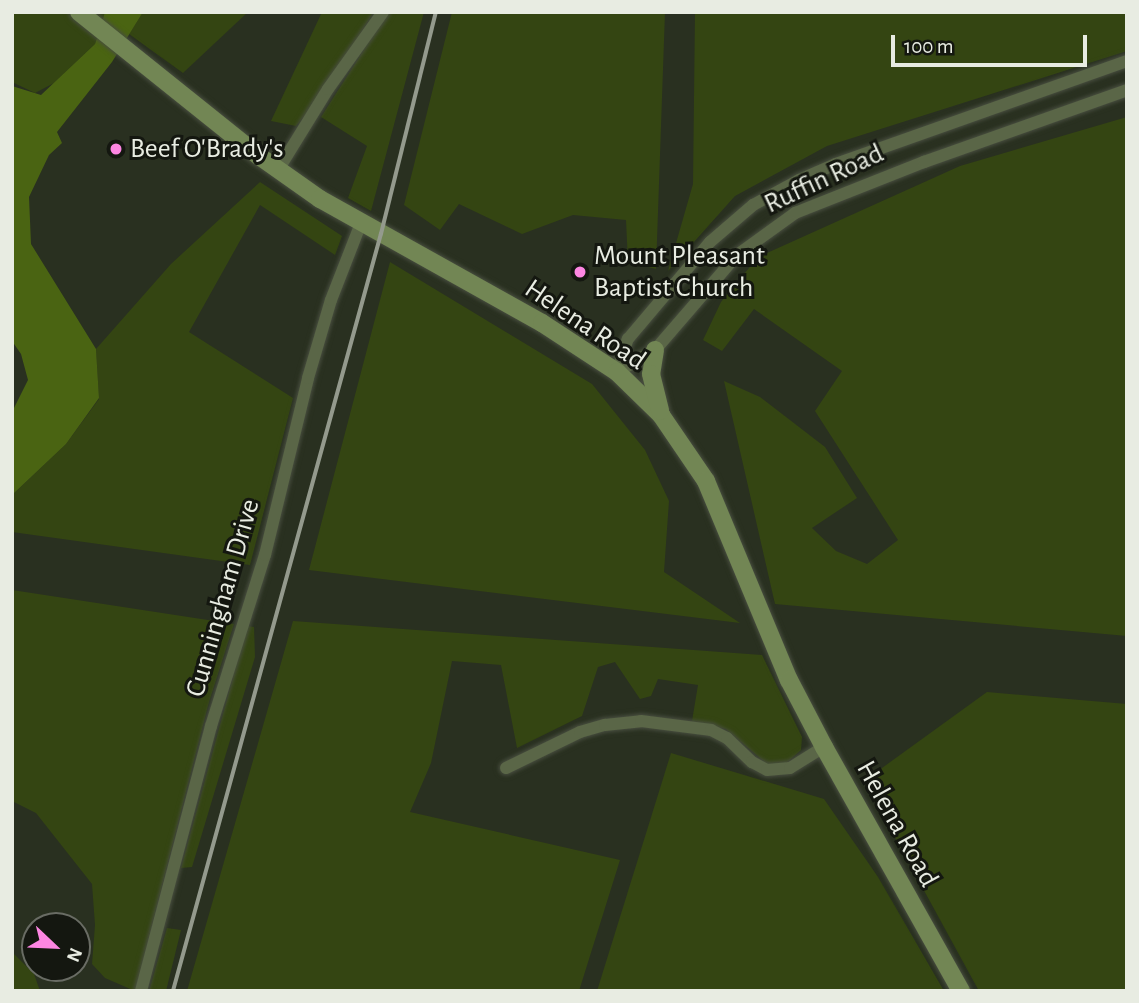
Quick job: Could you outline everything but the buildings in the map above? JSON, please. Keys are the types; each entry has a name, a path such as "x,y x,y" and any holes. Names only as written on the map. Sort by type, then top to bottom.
{"main road":[{"name":"Helena Road","path":"79,12 278,170 361,223 542,323 617,372 661,415 696,461 716,499 774,644 824,747 961,991"},
{"path":"655,350 652,374 661,415"}],"street":[{"path":"278,170 328,89 383,12"},
{"name":"Ruffin Road","path":"617,372 628,339 710,242 753,205 836,164 1127,61"},
{"name":"Ruffin Road","path":"617,372 655,350 737,255 795,213 925,162 1127,90"},
{"name":"Cunningham Drive","path":"141,991 211,726 265,555 308,378 331,300 361,223"},
{"path":"506,768 580,732 605,725 641,721 711,730 727,738 752,762 767,770 790,768 824,747"}],"shaded area":[{"path":"12,12 105,12 95,44 54,83 35,93 12,82"},
{"path":"105,12 143,12 112,62 57,132 62,143 49,155 29,197 31,244 96,349 99,398 66,444 12,495 12,412 28,380 21,354 12,341 12,86 41,95 95,44"},
{"path":"143,12 248,12 183,73 129,34"},
{"path":"322,12 374,12 318,99 296,126 271,121"},
{"path":"388,12 424,12 371,211 348,198 367,146 321,117"},
{"path":"452,12 665,12 656,269 628,262 626,220 573,215 522,234 459,204 440,230 404,205"},
{"path":"695,12 1127,12 1127,51 827,146 735,196 668,271 693,184"},
{"path":"1127,117 1127,636 775,604 724,381 760,397 825,447 857,498 812,528 836,551 867,564 898,540 815,411 842,371 754,309 722,351 703,340 721,302 758,257 960,166"},
{"path":"260,182 342,236 335,255 260,205 189,332 293,398 250,565 12,532 12,495 66,444 99,399 96,349 171,264"},
{"path":"390,262 592,384 645,450 669,501 664,572 740,623 309,570"},
{"path":"12,590 234,624 209,702 135,991 105,978 92,964 95,925 92,884 36,813 12,801"},
{"path":"293,621 762,655 802,737 801,750 782,767 767,764 726,729 692,721 698,685 658,679 651,696 640,699 615,662 598,667 582,716 517,748 501,665 452,661 431,763 410,812 620,860 579,991 187,991"},
{"path":"247,626 254,627 255,657 192,867 181,868"},
{"path":"987,692 1127,704 1127,991 979,991 864,781"},
{"path":"671,753 824,799 878,877 944,991 597,991"},
{"path":"167,928 181,930 166,991 149,991"},
{"path":"12,952 21,961 21,982 37,982 40,991 12,991"}],"railway":[{"path":"173,991 381,234 436,12"}],"place":[{"name":"Beef O'Brady's","path":"116,149"},
{"name":"Mount Pleasant Baptist Church","path":"580,272"}]}
